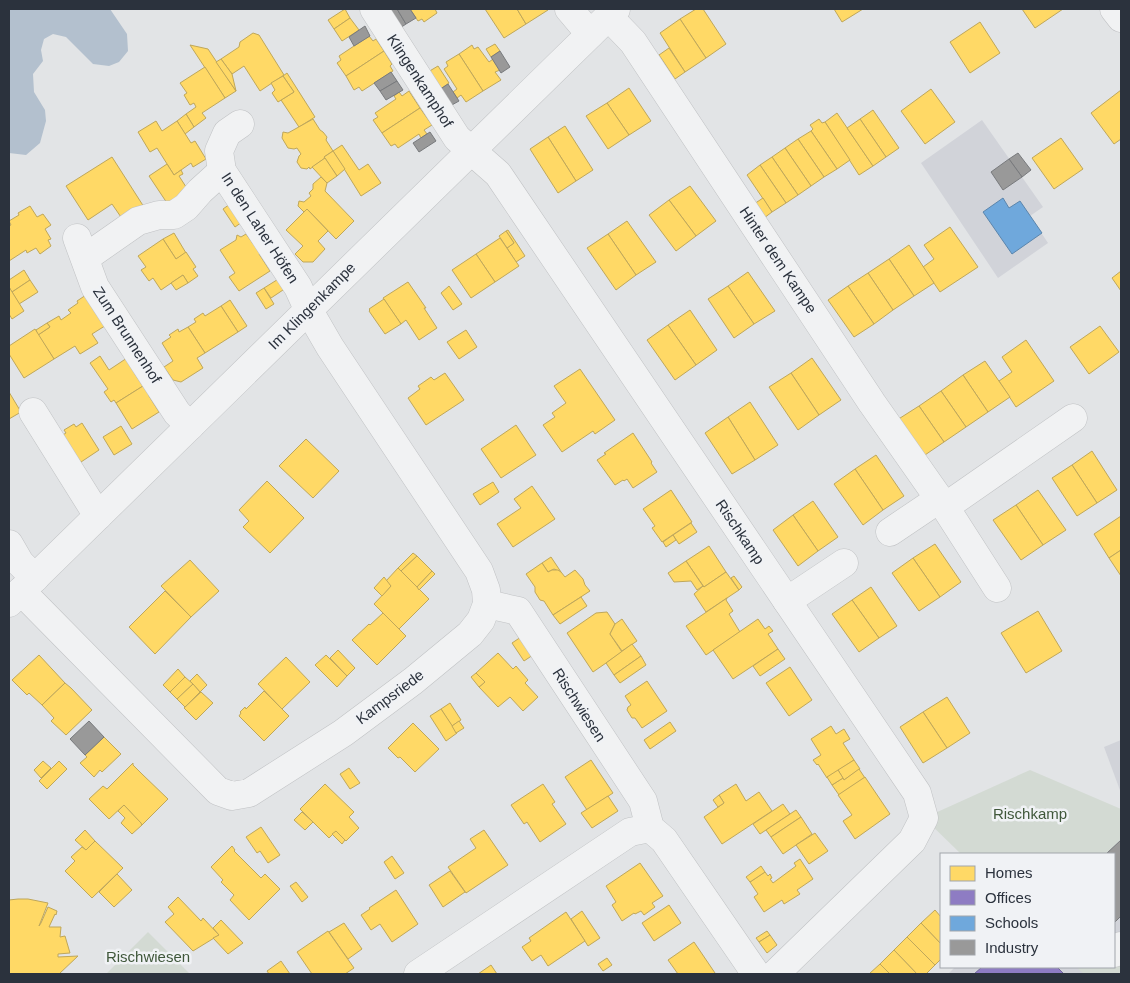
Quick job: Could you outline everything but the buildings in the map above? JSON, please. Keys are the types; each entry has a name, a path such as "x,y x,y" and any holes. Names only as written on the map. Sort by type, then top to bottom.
{"street":[{"name":"Klingenkamphof","path":"374,9 457,138 471,149"},
{"name":"Hinter dem Kampe","path":"569,9 604,20 633,42 997,588"},
{"path":"1114,9 1121,18"},
{"name":"Im Klingenkampe","path":"22,591 604,20"},
{"name":"In den Laher Höfen","path":"240,124 227,132 219,151 222,171 298,287 308,310"},
{"name":"Rischkamp","path":"471,149 498,174 917,794 924,818 912,841 775,974"},
{"name":"Zum Brunnenhof","path":"190,426 177,413 95,288 81,248 138,221 159,215 174,215 186,207 222,171"},
{"path":"308,310 330,347 479,571 486,590 487,604"},
{"path":"33,412 98,516"},
{"path":"890,532 942,503 1073,418"},
{"name":"Kampsriede","path":"9,544 20,563 22,591 218,791 232,796 248,793 335,738 413,682 470,634 481,620 487,604"},
{"path":"787,602 844,563"},
{"name":"Rischwiesen","path":"487,604 518,612 643,801 650,828"},
{"path":"418,974 630,832 650,828 664,840 756,974"}],"shaded area":[{"path":"982,120 1043,207 1030,216 1048,243 998,278 921,163"},
{"path":"1121,740 1121,793 1104,747"},
{"path":"1121,819 1121,974 948,974 954,968 1115,968 1115,853 1086,853"}],"green space":[{"name":"Rischkamp","path":"1030,770 1121,809 1121,840 1107,853 960,853 924,818"},
{"name":"Rischwiesen","path":"148,932 190,974 106,974"},
{"path":"1121,962 1121,974 1084,974 1077,968 1115,968 1115,965"}],"water":[{"path":"9,9 110,9 127,34 128,51 119,62 109,66 93,64 66,37 53,34 44,39 41,50 43,61 33,74 34,92 45,110 46,121 40,143 26,155 9,153"}]}
